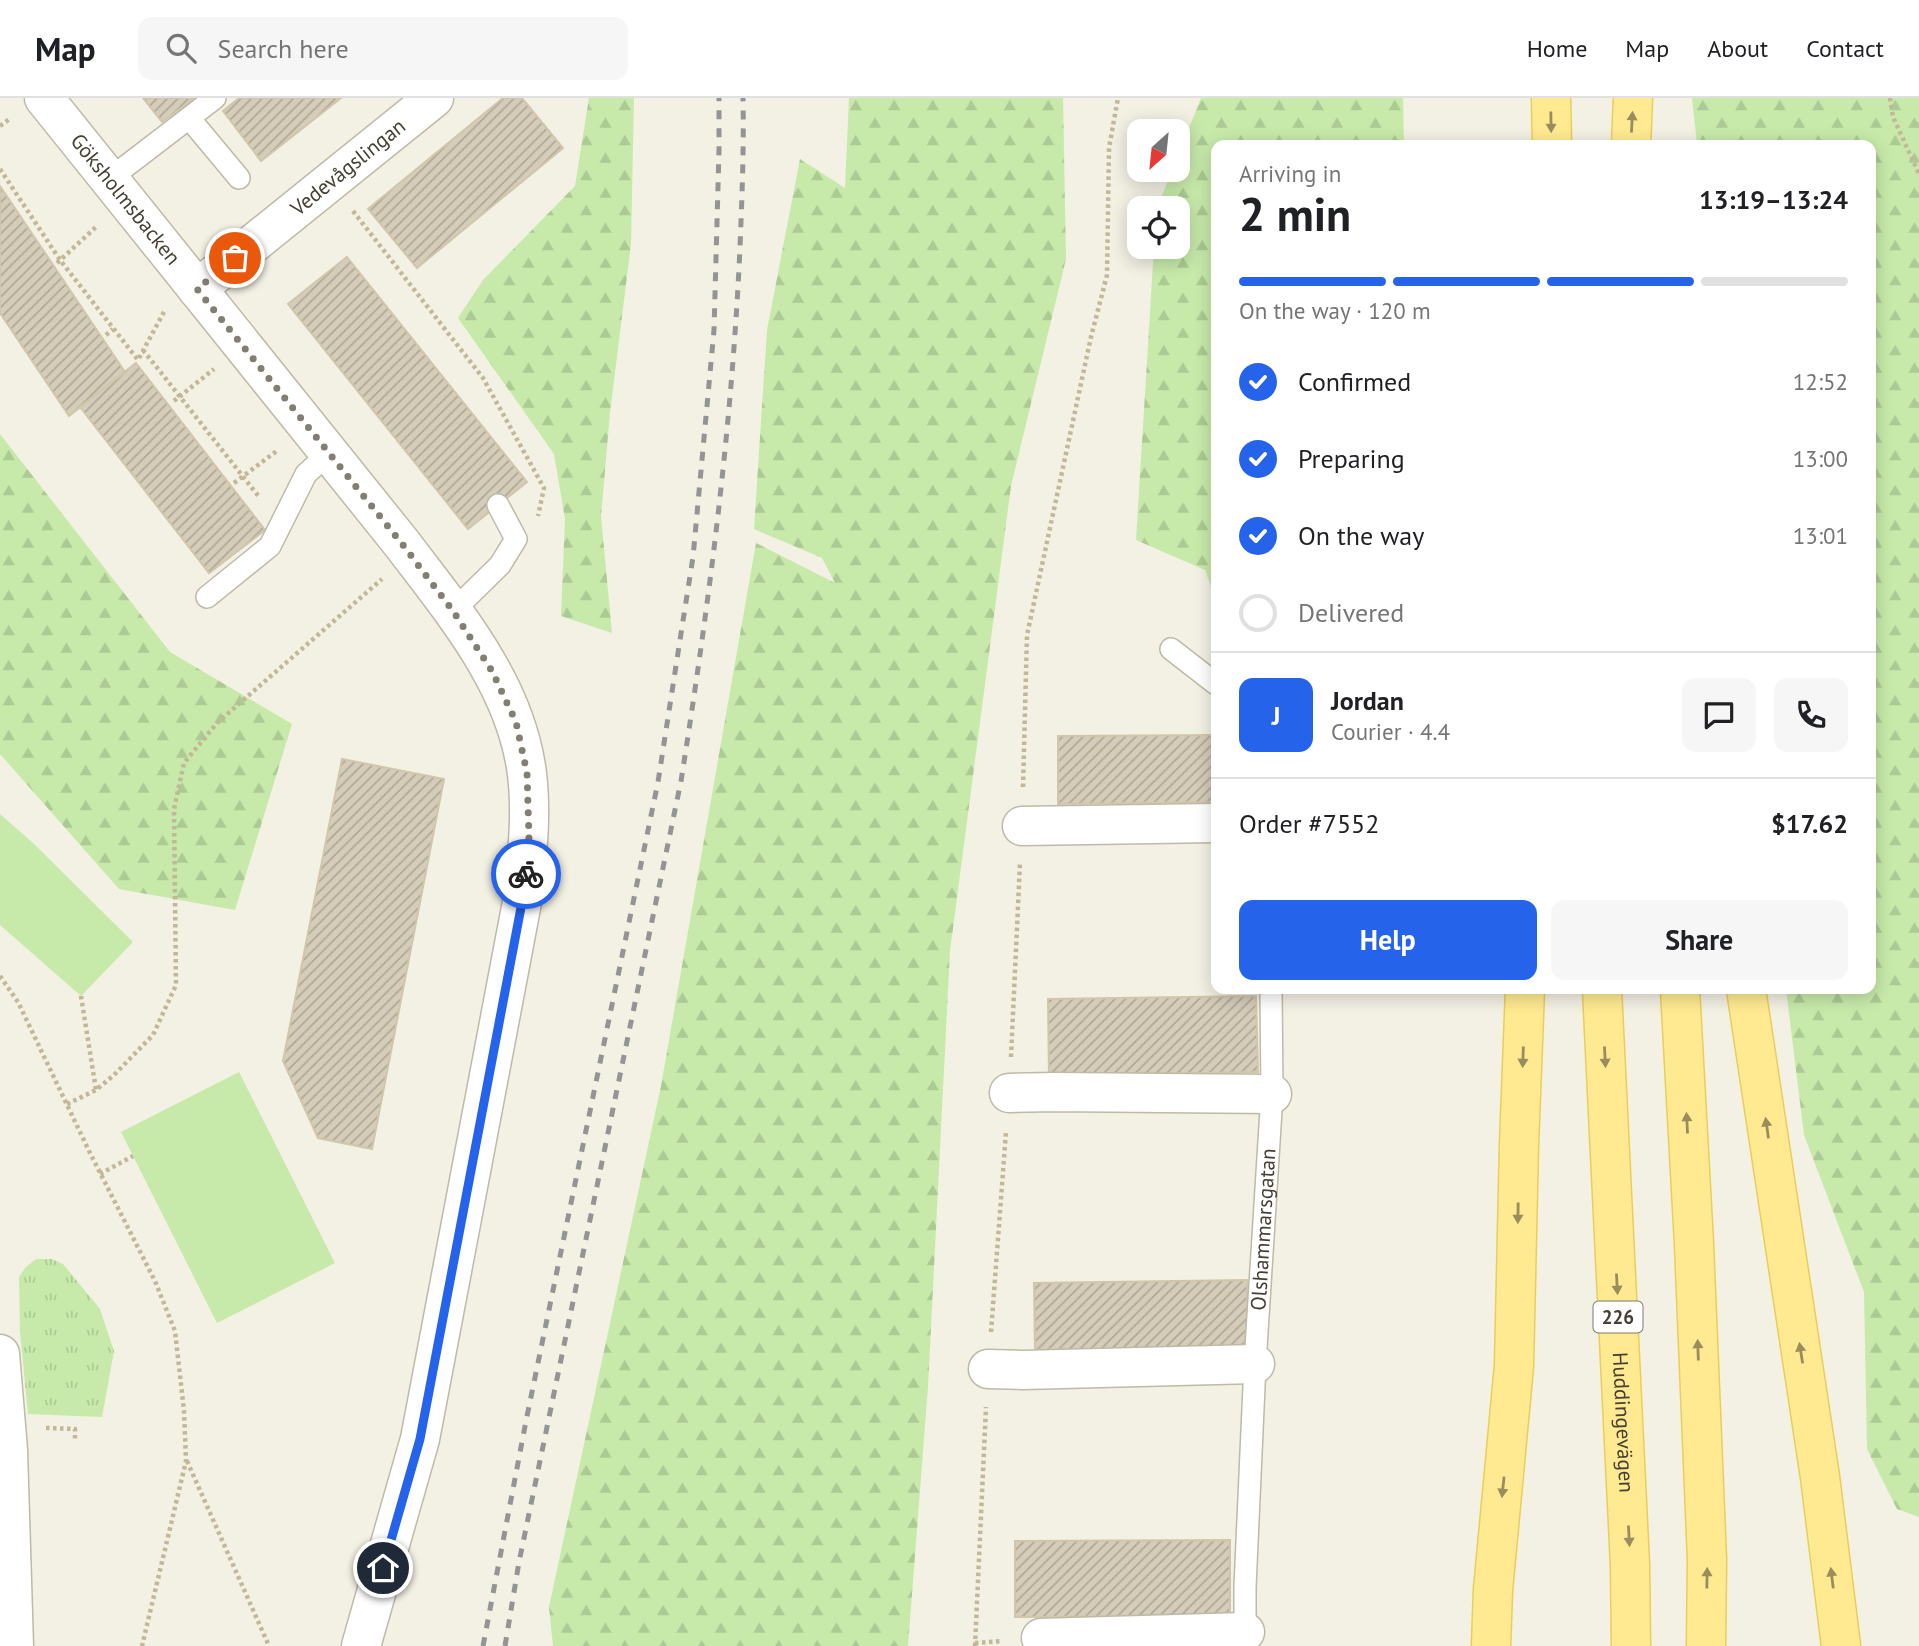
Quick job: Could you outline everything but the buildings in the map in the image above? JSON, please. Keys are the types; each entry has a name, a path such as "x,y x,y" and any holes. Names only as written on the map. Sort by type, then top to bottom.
{"main road":[{"path":"1551,98 1552,140"},
{"path":"1632,140 1633,98"},
{"path":"1491,1646 1493,1590 1514,1366 1525,994"},
{"name":"Huddingevägen","path":"1602,994 1632,1646"},
{"path":"1680,994 1706,1547 1706,1646"},
{"path":"1747,994 1820,1477 1841,1646"}],"street":[{"name":"Göksholmsbacken","path":"44,98 108,180 182,297 329,453 453,611 492,671 516,722 527,773 529,837 523,897 420,1439 361,1646"},
{"name":"Vedevågslingan","path":"182,297 434,98"},
{"path":"1022,826 1211,823"},
{"path":"1009,1093 1272,1094"},
{"path":"0,1354 8,1450 14,1646"},
{"path":"988,1369 1255,1364"},
{"name":"Olshammarsgatan","path":"1041,1638 1245,1639"}],"lane":[{"path":"108,180 215,98"},
{"path":"189,118 239,178"},
{"path":"207,597 270,546 306,474 329,453"},
{"path":"453,611 500,565 516,539 498,505"},
{"path":"1171,649 1211,680"},
{"name":"Olshammarsgatan","path":"1245,1639 1255,1364 1272,1094 1271,994"}],"path":[{"path":"975,1646 988,1369 1009,1093 1022,826 1027,635 1091,337 1107,275 1109,148 1118,98"},
{"path":"1890,98 1892,117 1919,174"},
{"path":"0,126 11,117"},
{"path":"0,169 58,262 138,360 182,297"},
{"path":"330,182 483,378 544,488 536,527"},
{"path":"58,262 100,224"},
{"path":"106,335 113,329"},
{"path":"143,350 280,523"},
{"path":"174,401 218,366"},
{"path":"234,484 267,459"},
{"path":"67,1104 96,1090 153,1035 176,985 174,809 184,763 218,723 388,574"},
{"path":"0,976 18,1002 100,1174 155,1281 175,1331 184,1411 186,1461 142,1646"},
{"path":"81,996 96,1090"},
{"path":"100,1174 133,1156"},
{"path":"186,1461 269,1646"}],"green space":[{"path":"589,98 634,98 631,244 610,413 601,516 612,633 561,616 565,519 554,454 458,318 483,280 575,186"},
{"path":"849,98 1063,98 1066,259 1011,486 950,951 928,1387 908,1646 553,1646 549,1607 661,1086 756,543 835,583 822,558 754,529 767,330 800,159 845,188"},
{"path":"1201,98 1403,98 1404,140 1211,140 1211,586 1205,570 1136,540 1153,259 1190,259 1190,196 1162,196 1167,182 1190,182 1190,126"},
{"path":"1692,98 1919,98 1919,1517 1897,1509 1867,1449 1864,1292 1804,1135 1787,994 1876,994 1876,140 1696,140"},
{"path":"0,434 170,652 292,724 235,910 119,889 0,754"},
{"path":"0,814 133,942 81,996 0,925"},
{"path":"239,1072 335,1263 217,1323 121,1132"},
{"path":"36,1259 52,1259 63,1264 100,1309 114,1351 102,1417 28,1414 20,1332 19,1277"}],"railway":[{"path":"483,1646 526,1421 658,782 693,557 714,330 719,98"},
{"path":"505,1646 519,1562 681,781 710,581 725,448 740,247 743,98"}],"way so far":[{"path":"235,258 197,289 403,545 453,611 492,671 516,722 527,773 529,837 526,874"}],"route":[{"path":"383,1568 420,1439 526,874"}]}
